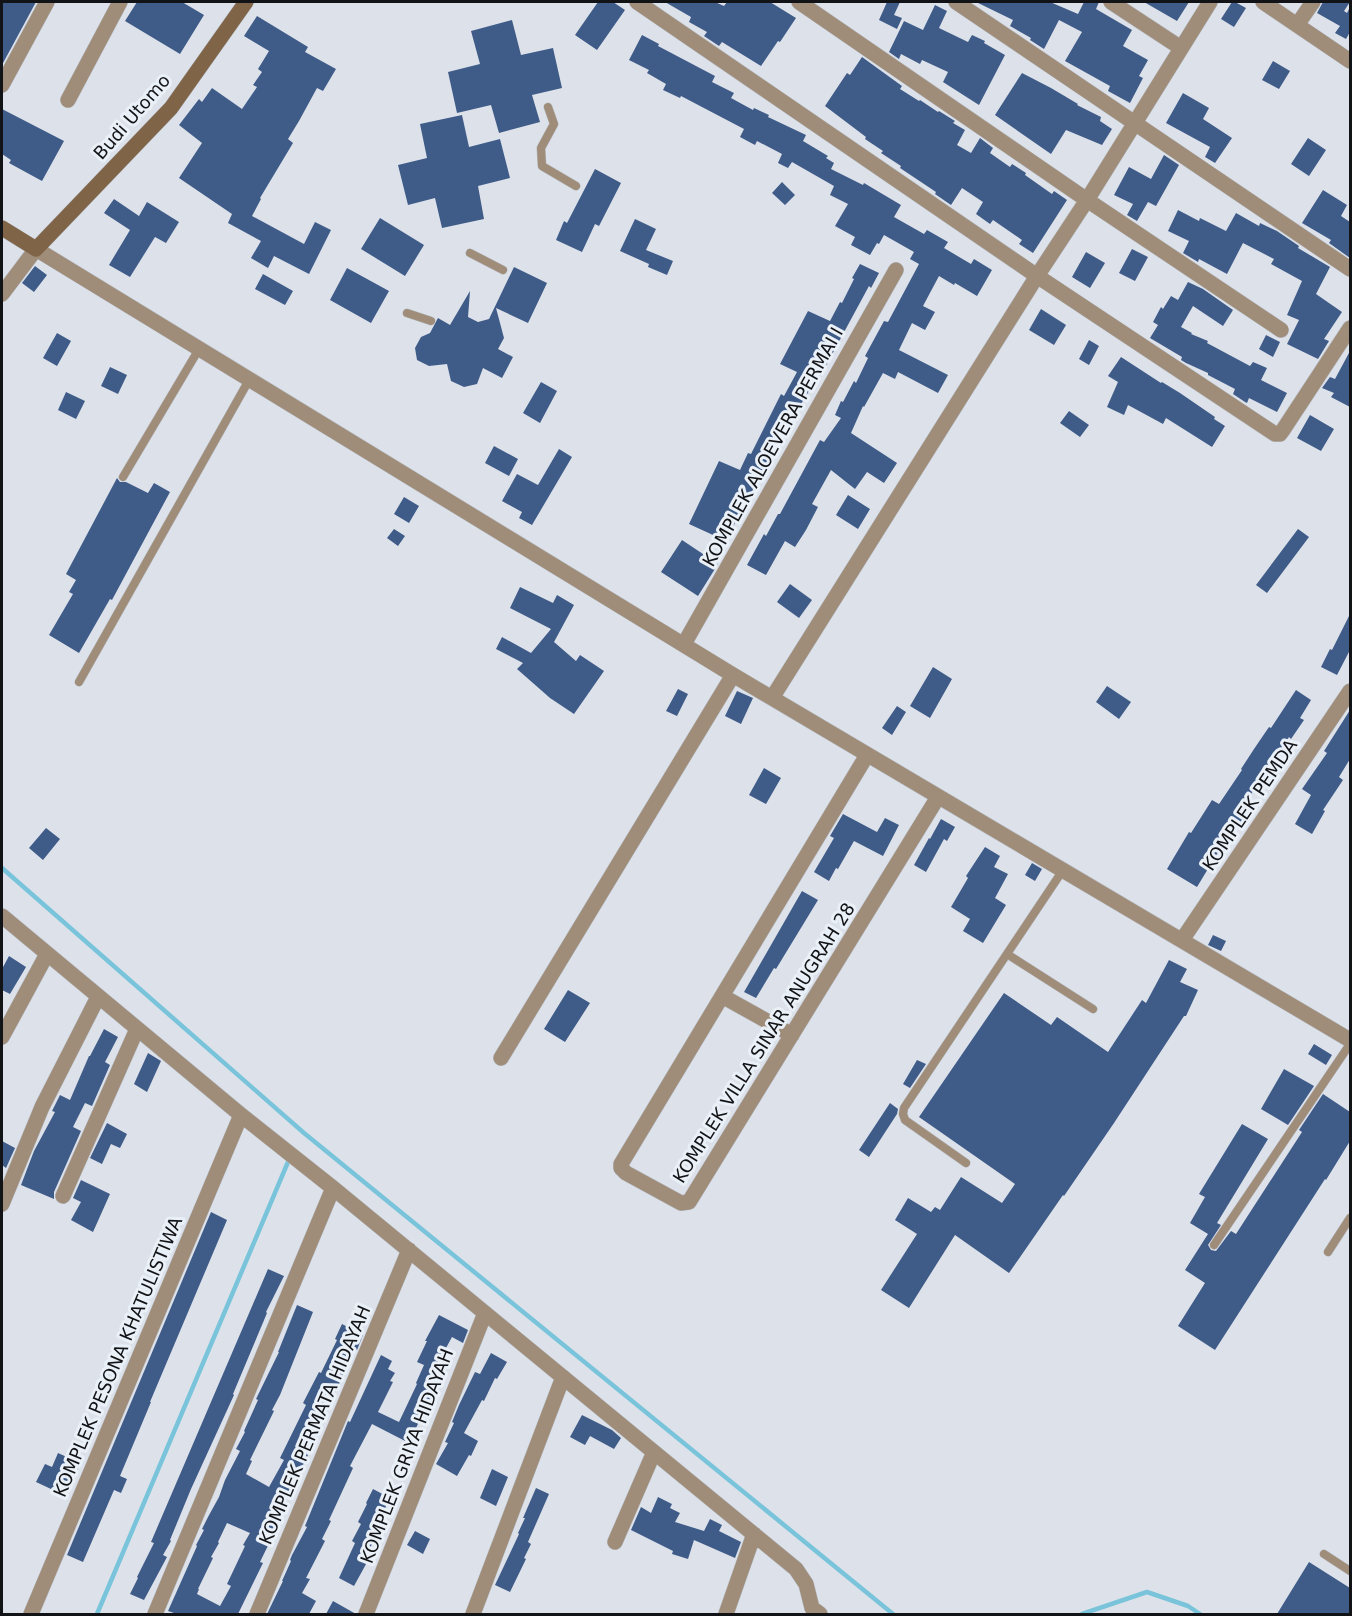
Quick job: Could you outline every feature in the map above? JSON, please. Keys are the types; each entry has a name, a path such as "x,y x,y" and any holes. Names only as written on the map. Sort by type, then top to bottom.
{"street":[{"path":"2,85 47,2"},
{"path":"68,100 120,2"},
{"name":"Budi Utomo","path":"36,249 171,108 246,2"},
{"path":"637,2 1037,276 1275,434 1280,434 1283,430 1350,328"},
{"path":"799,2 1281,330"},
{"path":"956,2 1350,269"},
{"path":"1111,2 1181,48"},
{"path":"772,698 1210,2"},
{"path":"1263,2 1350,60"},
{"path":"1297,25 1313,2"},
{"path":"2,228 733,675 1350,1042"},
{"path":"2,294 36,249"},
{"name":"KOMPLEK ALOEVERA PERMAI I","path":"684,644 896,270"},
{"path":"501,1058 733,675"},
{"name":"KOMPLEK PEMDA","path":"1182,940 1350,691"},
{"name":"KOMPLEK VILLA SINAR ANUGRAH 28","path":"867,755 621,1164 621,1168 626,1173 681,1203 688,1202 938,797"},
{"path":"2,916 241,1115 409,1250 796,1569 806,1584 814,1612"},
{"path":"2,1037 47,954"},
{"path":"722,996 792,1035"},
{"path":"2,1204 42,1107 98,997"},
{"path":"63,1196 137,1029"},
{"name":"KOMPLEK PESONA KHATULISTIWA","path":"30,1614 241,1115"},
{"path":"155,1614 333,1188"},
{"name":"KOMPLEK PERMATA HIDAYAH","path":"256,1614 409,1250"},
{"name":"KOMPLEK GRIYA HIDAYAH","path":"366,1614 485,1313"},
{"path":"473,1614 563,1377"},
{"path":"615,1542 654,1452"},
{"path":"726,1614 754,1534"}],"lane":[{"path":"548,107 554,124 541,148 542,166 576,186"},
{"path":"470,253 503,270"},
{"path":"408,313 431,321"},
{"path":"123,477 199,349"},
{"path":"79,682 249,380"},
{"path":"966,1164 905,1120 904,1108 1063,870"},
{"path":"1007,954 1093,1010"},
{"path":"1214,1245 1350,1042"},
{"path":"1328,1252 1350,1218"},
{"path":"1324,1554 1350,1571"}],"building":[{"path":"2,2 36,2 2,65"},
{"path":"137,2 182,2 204,15 180,54 125,21"},
{"path":"598,2 613,2 625,10 597,50 575,35"},
{"path":"665,2 715,2 724,6 727,2 770,2 796,18 761,66 722,42 719,46 704,36 707,32 689,22 691,17"},
{"path":"887,2 900,2 894,15 902,18 897,29 879,20"},
{"path":"976,2 1050,2 1078,14 1084,2 1099,2 1096,9 1132,30 1123,46 1148,60 1139,76 1143,78 1130,103 1108,91 1110,86 1065,61 1082,32 1059,20 1044,49 1030,40 1031,38 1010,26 1013,20"},
{"path":"1144,2 1189,2 1177,21"},
{"path":"1232,2 1246,8 1234,27 1221,19"},
{"path":"1323,2 1350,2 1344,11 1347,13 1350,7 1350,32 1346,39 1335,33 1340,26 1317,13"},
{"path":"935,5 947,11 939,28 968,42 972,35 1005,55 979,105 943,82 948,72 922,60 920,64 901,54 899,59 889,52 904,21 923,30"},
{"path":"257,16 308,47 305,52 336,69 323,91 317,88 288,139 293,143 260,198 252,216 304,244 315,222 331,230 309,274 274,256 268,268 251,258 261,241 228,223 232,214 179,178 202,143 179,125 199,99 202,102 212,88 242,109 257,87 253,85 262,72 258,69 269,51 244,36"},
{"path":"512,20 521,55 553,48 562,88 532,95 540,122 499,133 491,105 457,113 448,72 480,64 471,31"},
{"path":"642,35 715,76 712,82 734,93 731,98 806,135 803,141 828,156 826,158 834,163 831,169 863,185 864,183 901,205 894,217 924,234 927,230 948,242 944,248 971,264 974,259 992,270 977,296 939,276 923,306 935,312 925,330 912,323 899,350 948,375 938,393 898,372 895,379 883,373 863,406 851,433 897,463 884,483 867,472 855,489 831,470 812,504 818,507 806,530 795,547 785,541 766,575 747,565 764,534 766,536 780,514 820,440 824,442 841,418 835,415 841,401 843,402 854,381 856,383 868,358 865,356 884,321 888,322 919,264 910,259 914,252 884,235 870,255 851,245 855,237 835,226 848,204 830,195 834,186 792,162 788,168 778,163 782,154 757,141 755,145 740,137 744,129 681,96 680,98 663,90 666,84 647,73 649,70 629,60"},
{"path":"862,57 902,86 900,89 955,121 953,123 965,130 957,145 971,153 980,138 993,148 990,153 1010,167 1012,164 1026,173 1025,175 1052,194 1054,191 1067,200 1033,253 1019,244 1022,240 993,220 990,224 976,214 983,202 962,188 951,205 900,168 901,166 881,153 883,151 825,106 847,73 850,75"},
{"path":"1273,61 1290,71 1279,89 1262,80"},
{"path":"1022,73 1101,117 1100,121 1112,129 1102,145 1066,130 1051,154 995,115"},
{"path":"1183,93 1209,108 1203,119 1232,138 1215,163 1205,157 1210,147 1166,123"},
{"path":"2,109 64,141 42,181 9,163 11,160 2,154"},
{"path":"462,115 469,147 500,139 510,178 478,186 484,219 442,228 435,198 408,205 398,165 427,158 420,124"},
{"path":"1308,138 1326,150 1309,176 1291,164"},
{"path":"1164,155 1179,165 1156,206 1148,202 1137,221 1127,215 1133,204 1114,195 1129,167 1151,179"},
{"path":"595,169 621,183 599,226 595,224 582,252 556,240 564,221 567,223"},
{"path":"782,182 795,195 785,205 772,193"},
{"path":"1323,190 1347,205 1341,216 1350,222 1350,258 1329,243 1331,240 1302,223"},
{"path":"114,199 139,216 147,202 179,222 166,243 155,237 130,277 109,265 130,230 104,213"},
{"path":"1178,210 1226,231 1236,213 1259,226 1260,223 1277,231 1299,246 1298,248 1330,267 1316,294 1342,312 1324,339 1329,341 1318,359 1287,344 1299,320 1287,315 1302,281 1271,264 1274,259 1243,243 1227,274 1199,259 1198,262 1183,253 1189,241 1168,231"},
{"path":"380,218 424,245 405,276 361,249"},
{"path":"635,219 656,229 646,250 673,261 667,275 620,251"},
{"path":"1132,249 1148,257 1135,281 1119,273"},
{"path":"1086,252 1105,263 1090,288 1072,277"},
{"path":"860,264 879,273 871,288 869,286 816,384 814,383 791,420 762,475 760,474 741,516 739,515 726,541 689,524 719,461 740,470 748,453 751,454 781,394 784,396 797,372 780,364 808,311 830,321 840,302 842,303"},
{"path":"35,266 47,275 34,292 22,283"},
{"path":"514,267 547,283 528,323 496,308 504,338 498,349 513,357 502,378 483,368 477,384 464,387 451,381 447,364 429,366 417,360 415,348 421,337 430,333 438,318 450,325 470,291 468,317 478,322 489,319"},
{"path":"347,268 389,291 371,323 330,300"},
{"path":"263,274 293,291 285,305 255,289"},
{"path":"1188,282 1203,289 1233,310 1223,326 1193,306 1181,327 1250,366 1253,362 1267,368 1261,380 1287,393 1277,412 1249,398 1247,403 1245,402 1233,394 1235,389 1181,360 1182,357 1150,338 1158,325 1153,322 1161,307 1163,309 1171,296 1178,300"},
{"path":"1041,309 1066,325 1054,345 1029,330"},
{"path":"57,333 71,341 57,366 43,358"},
{"path":"1266,335 1280,342 1273,357 1259,349"},
{"path":"1089,340 1099,346 1089,365 1079,359"},
{"path":"1350,351 1350,407 1331,397 1334,393 1322,388 1330,377 1335,379"},
{"path":"1121,357 1180,393 1225,426 1212,447 1166,418 1163,424 1128,405 1124,415 1107,407 1118,382 1108,376"},
{"path":"110,367 127,375 118,394 101,386"},
{"path":"541,382 557,391 540,423 523,413"},
{"path":"66,392 85,401 76,419 58,410"},
{"path":"1069,411 1089,425 1080,437 1060,423"},
{"path":"1310,415 1334,429 1321,451 1297,438"},
{"path":"494,446 518,459 509,476 485,463"},
{"path":"559,449 572,457 532,525 519,518 522,512 502,501 517,474 538,485"},
{"path":"117,478 120,482 126,482 148,493 154,483 170,492 112,600 110,599 79,653 49,635 73,594 69,592 76,580 66,574"},
{"path":"848,495 870,509 858,529 836,515"},
{"path":"404,497 419,506 409,523 394,514"},
{"path":"394,529 405,536 398,546 387,538"},
{"path":"1298,529 1309,537 1267,593 1256,585"},
{"path":"682,540 718,564 698,596 661,572"},
{"path":"790,584 812,600 799,618 777,602"},
{"path":"520,587 553,603 557,595 574,605 554,642 576,661 580,655 604,671 574,714 550,698 517,669 523,663 496,649 502,637 531,653 551,629 510,608"},
{"path":"1350,614 1350,650 1337,675 1321,667"},
{"path":"933,667 952,679 930,718 910,706"},
{"path":"1107,686 1131,702 1119,719 1096,702"},
{"path":"678,689 688,694 677,716 666,711"},
{"path":"1296,690 1311,700 1300,718 1304,720 1291,739 1289,737 1237,815 1243,819 1230,841 1226,839 1197,887 1167,869 1212,800 1219,804"},
{"path":"737,691 753,698 741,724 725,716"},
{"path":"897,706 906,712 892,735 882,728"},
{"path":"1350,710 1350,759 1339,777 1343,780 1323,810 1325,811 1312,834 1295,824 1311,795 1302,789 1327,753 1324,751"},
{"path":"764,768 781,778 766,804 749,795"},
{"path":"843,814 877,832 885,818 899,825 883,856 854,841 829,881 814,872 834,838 830,836"},
{"path":"941,819 955,827 947,841 944,839 926,872 914,865"},
{"path":"46,828 60,839 43,860 29,848"},
{"path":"985,847 1000,856 994,867 1008,874 995,898 1006,905 983,943 963,931 970,919 951,907 968,878 966,876"},
{"path":"1032,863 1042,869 1035,881 1025,875"},
{"path":"802,891 818,900 756,998 744,992"},
{"path":"1213,935 1226,941 1221,951 1208,945"},
{"path":"9,956 26,967 10,994 2,990 2,969"},
{"path":"1169,960 1187,969 1180,982 1198,990 1186,1016 1009,1273 955,1235 909,1308 881,1290 917,1234 895,1220 908,1198 931,1212 935,1207 940,1210 961,1177 1002,1203 1015,1184 919,1117 1004,993 1051,1025 1057,1017 1108,1052 1142,1000 1146,1003"},
{"path":"568,990 590,1003 565,1042 544,1029"},
{"path":"104,1029 118,1037 105,1062 110,1065 92,1106 85,1103 73,1127 81,1131 54,1192 54,1199 21,1185 34,1151 55,1112 52,1111 60,1095 70,1100 89,1056"},
{"path":"1314,1044 1332,1055 1326,1065 1308,1054"},
{"path":"148,1053 161,1061 147,1092 134,1084"},
{"path":"917,1060 926,1064 910,1088 903,1084"},
{"path":"1284,1069 1314,1086 1288,1125 1261,1109"},
{"path":"1323,1094 1350,1112 1350,1141 1215,1350 1178,1326 1205,1283 1185,1270 1208,1234 1190,1223 1205,1197 1199,1194 1242,1124 1268,1139 1217,1223 1221,1225 1208,1245 1211,1250 1216,1251 1231,1231 1236,1234 1302,1132 1299,1130"},
{"path":"890,1103 898,1109 897,1114 869,1157 859,1150"},
{"path":"107,1123 127,1134 120,1148 111,1144 102,1164 90,1158"},
{"path":"2,1141 15,1148 6,1168 2,1165"},
{"path":"81,1180 110,1194 93,1232 71,1220 81,1202 73,1198"},
{"path":"211,1212 227,1220 120,1476 127,1479 121,1493 114,1490 83,1562 67,1555"},
{"path":"268,1269 284,1276 266,1312 234,1395 163,1555 167,1557 144,1600 130,1594 154,1543 151,1542"},
{"path":"297,1305 313,1312 246,1474 269,1487 284,1460 280,1458 306,1405 303,1403 319,1372 321,1373 342,1324 363,1335 357,1350 353,1348 342,1371 344,1372 342,1378 314,1434 316,1435 306,1454 308,1455 260,1562 263,1563 238,1614 177,1614 168,1611 204,1530 202,1529 240,1451 236,1449","holes":["227,1523 250,1533 227,1584 231,1586 220,1606 197,1594"]},
{"path":"439,1315 468,1330 463,1343 452,1337 440,1359 447,1362 409,1443 372,1424 350,1466 353,1468 322,1539 325,1541 306,1578 310,1579 302,1593 316,1601 309,1614 267,1614 283,1581 292,1555 307,1527 305,1526 348,1421 350,1422 381,1355 392,1361 388,1369 395,1373 378,1412 399,1422 424,1365 417,1362"},
{"path":"491,1353 507,1362 497,1379 495,1378 464,1433 478,1441 457,1476 436,1464 448,1443 445,1442 454,1423 452,1422 475,1372 480,1374"},
{"path":"582,1415 612,1430 621,1438 614,1449 590,1436 585,1445 570,1437"},
{"path":"58,1453 80,1463 66,1496 36,1482 45,1464 52,1467"},
{"path":"492,1469 508,1477 496,1506 480,1498"},
{"path":"536,1488 549,1494 528,1542 531,1544 524,1558 526,1559 510,1592 495,1585 519,1534"},
{"path":"373,1489 390,1498 372,1535 376,1537 367,1553 371,1555 354,1586 339,1578 355,1543 352,1541 361,1524 358,1522"},
{"path":"658,1497 672,1504 670,1508 680,1513 675,1522 704,1531 710,1519 722,1525 719,1531 741,1542 735,1558 694,1540 688,1559 672,1554 673,1551 631,1530 641,1507 651,1513"},
{"path":"415,1531 430,1539 423,1554 407,1545"},
{"path":"1309,1562 1350,1588 1350,1614 1277,1614"},
{"path":"333,1601 356,1614 326,1614"}],"waterway":[{"path":"2,868 304,1133 893,1614"},
{"path":"97,1614 288,1162"},
{"path":"1082,1614 1147,1592 1188,1606 1200,1614"}]}
